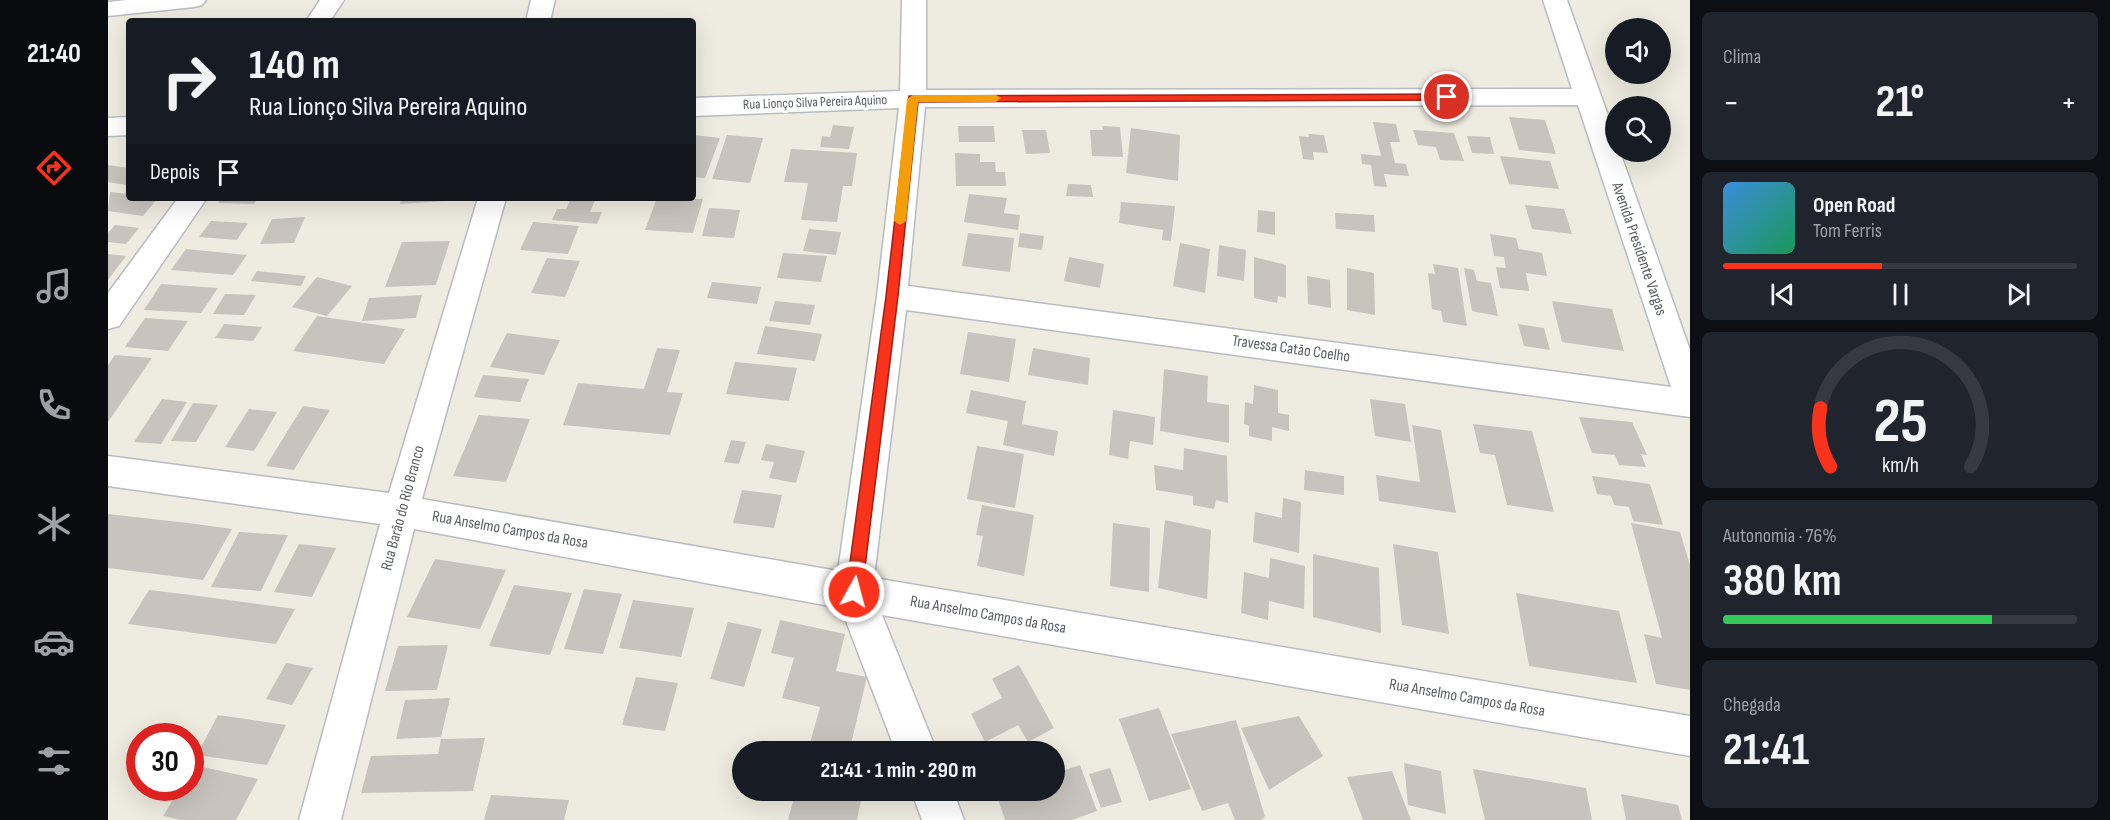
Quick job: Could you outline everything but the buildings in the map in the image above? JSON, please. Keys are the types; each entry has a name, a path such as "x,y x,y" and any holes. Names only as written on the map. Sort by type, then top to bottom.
{"street":[{"path":"108,9 194,0"},
{"path":"320,18 332,0"},
{"path":"539,18 543,0"},
{"path":"912,741 854,592 892,296 913,99 914,0"},
{"name":"Avenida Presidente Vargas","path":"1555,0 1586,97 1690,396"},
{"name":"Rua Lionço Silva Pereira Aquino","path":"696,107 913,99 1586,97"},
{"path":"108,127 126,126"},
{"path":"108,317 191,201"},
{"name":"Rua Barão do Rio Branco","path":"320,820 401,511 491,201"},
{"name":"Travessa Catão Coelho","path":"892,296 1690,403"},
{"name":"Rua Anselmo Campos da Rosa","path":"108,471 401,511 854,592 1690,736"},
{"path":"936,801 944,820"}],"slow traffic":[{"path":"900,221 913,99 996,98"}],"route":[{"path":"854,592 892,296 913,99 1447,97"}]}
